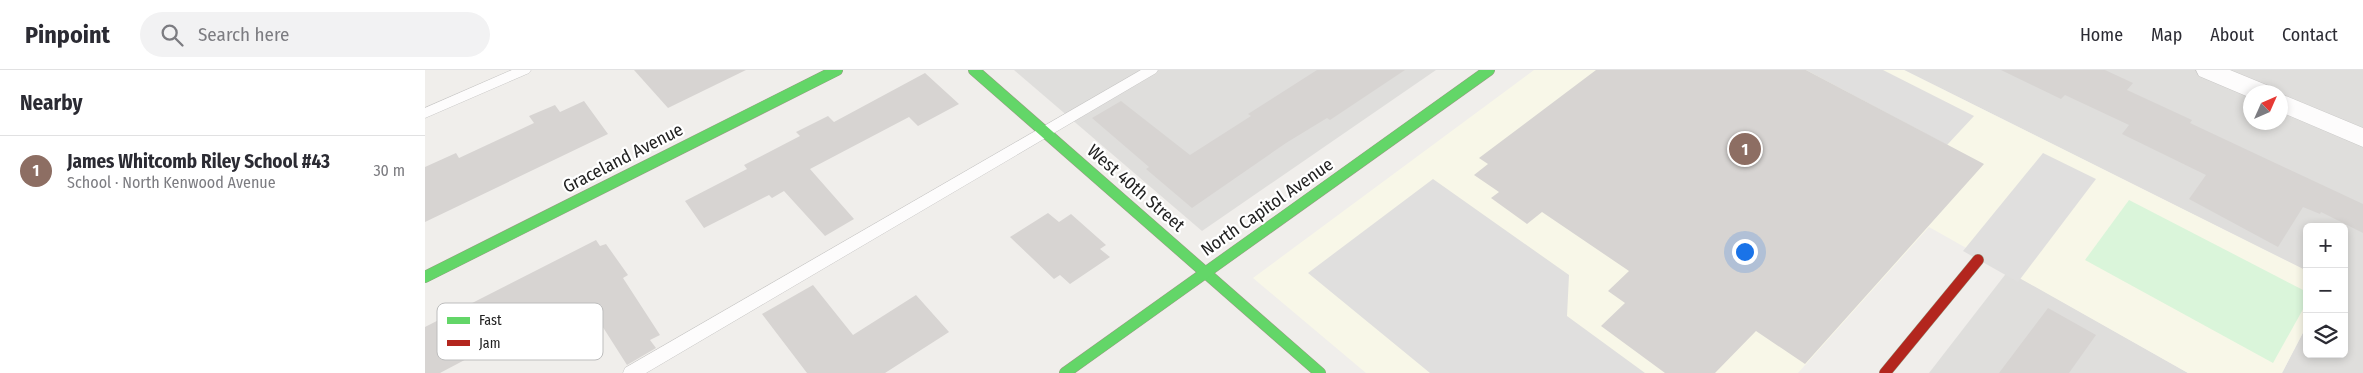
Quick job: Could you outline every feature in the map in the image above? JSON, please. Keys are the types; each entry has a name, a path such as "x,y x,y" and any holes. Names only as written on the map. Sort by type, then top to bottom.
{"street":[{"name":"Graceland Avenue","path":"425,276 837,70"},
{"name":"West 40th Street","path":"975,70 1320,373"},
{"name":"North Capitol Avenue","path":"1065,373 1489,70"},
{"path":"2209,70 2244,85"},
{"path":"2288,105 2363,138"},
{"path":"1885,373 1978,260"}],"lane":[{"path":"425,114 524,70"},
{"path":"631,373 1151,70"}],"shaded area":[{"path":"1014,70 1436,70 1202,231"},
{"path":"1534,70 1904,70 2303,269 2303,333 2282,373 2188,373 1929,227 1798,373 1366,373 1253,278"},
{"path":"1806,70 1883,70 1974,116 1947,145"},
{"path":"1904,70 2363,70 2363,373 2282,373 2303,333 2303,358 2348,358 2348,223 2303,223 2303,269"},
{"path":"2043,153 2096,179 2018,282 1963,251"},
{"path":"1433,179 1569,275 1567,316 1645,373 1430,373 1308,273"},
{"path":"2008,271 2188,373 1929,373"}],"green space":[{"path":"2129,200 2303,290 2303,309 2273,363 2085,260"}],"building":[{"path":"634,70 746,70 668,108"},
{"path":"1317,70 1405,70 1330,120 1327,118 1286,143 1192,208 1146,169 1149,167 1092,118 1121,101 1190,155 1251,116 1248,114"},
{"path":"1596,70 1806,70 1984,164 1805,364 1756,331 1715,373 1665,373 1601,326 1625,303 1608,291 1629,271 1542,212 1527,224 1491,198 1499,192 1474,175 1488,164 1479,158"},
{"path":"2001,70 2105,70 2133,83 2127,90 2192,120 2190,123 2363,204 2363,233 2348,226 2348,223 2343,223 2321,212 2320,214 2303,207 2278,247 2189,199 2206,175 2122,134 2129,125 2065,95 2061,99"},
{"path":"925,73 959,104 918,126 909,117 810,169 854,219 825,236 784,191 772,198 769,195 704,228 685,201 747,169 744,165 800,136 796,132 828,116 834,122"},
{"path":"584,101 608,134 425,222 425,167 456,153 459,158 534,123 529,116 555,105 560,112"},
{"path":"1048,213 1059,222 1071,214 1106,245 1100,249 1110,257 1070,284 1060,275 1054,279 1010,237"},
{"path":"596,240 600,246 606,244 628,275 623,278 660,335 650,340 656,348 627,365 603,327 603,303 472,303"},
{"path":"813,285 853,335 916,295 949,332 885,373 807,373 762,314"},
{"path":"2048,308 2096,335 2069,373 1999,373"},
{"path":"437,321 437,360 465,360 440,373 425,373 425,327"}],"traffic: fast":[{"path":"425,277 837,70"},
{"path":"974,70 1320,373"},
{"path":"1065,373 1489,70"}],"traffic: jam":[{"path":"1885,373 1978,260"}],"place":[{"name":"James Whitcomb Riley School #43","path":"1745,149"}]}
